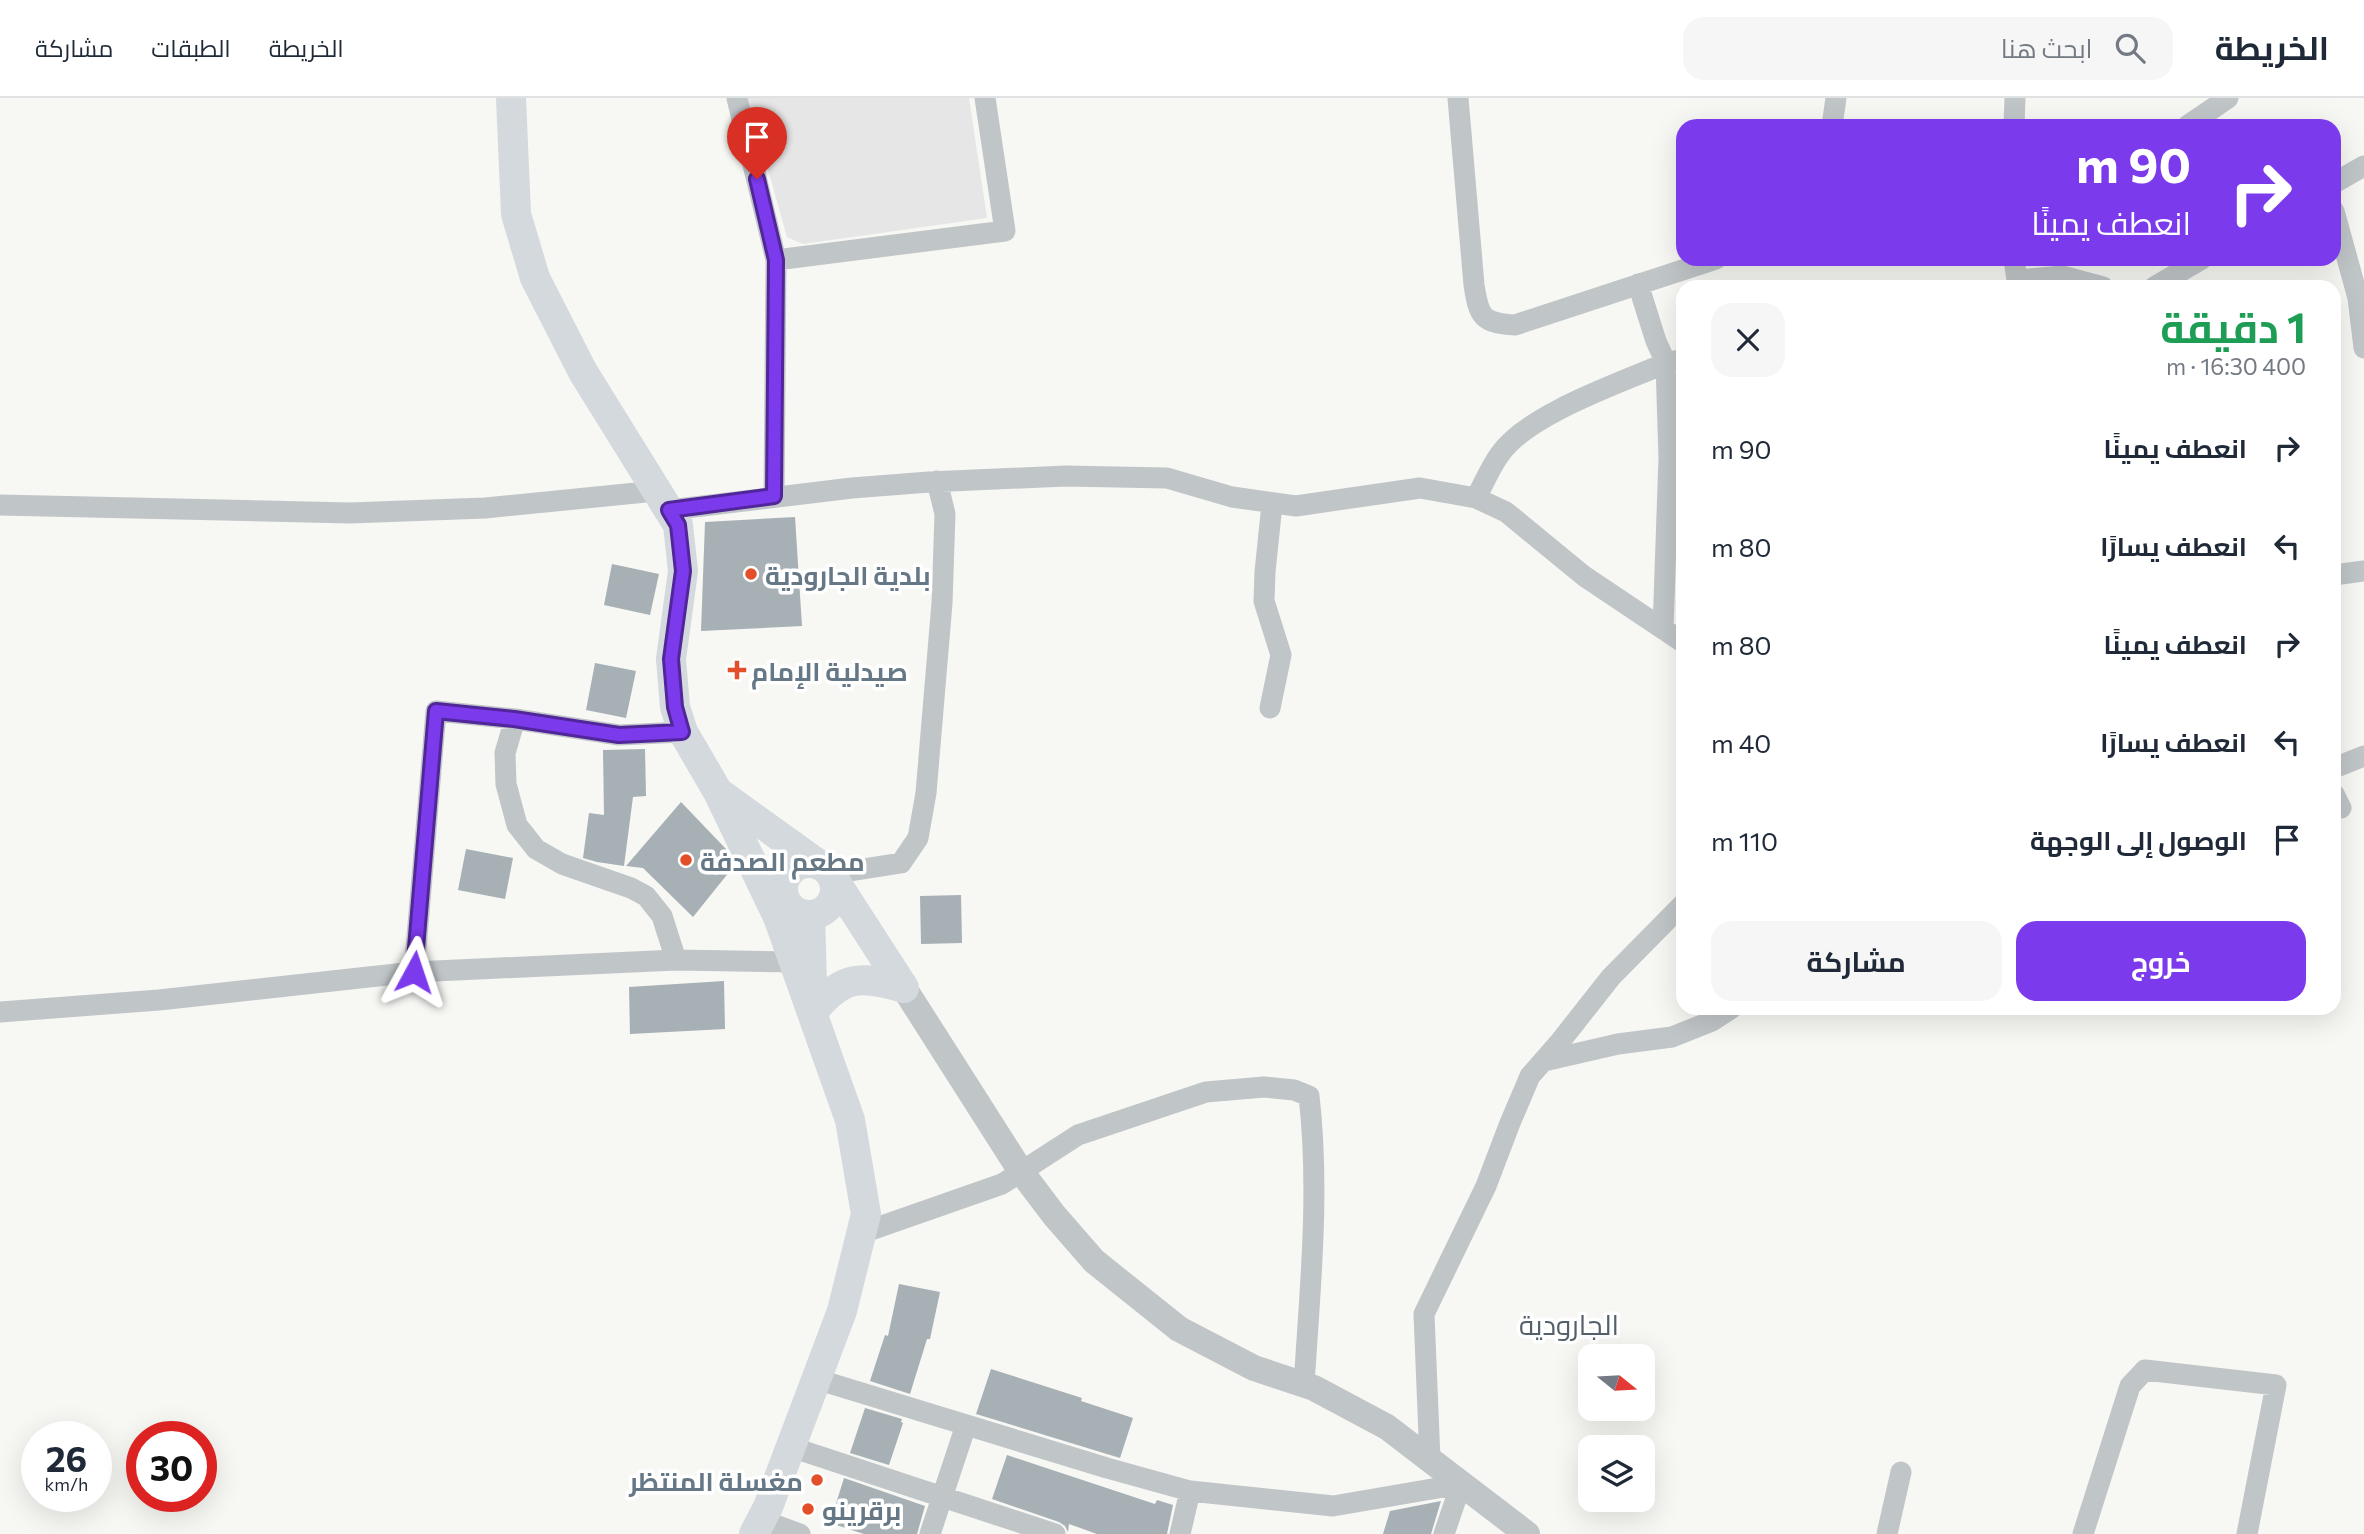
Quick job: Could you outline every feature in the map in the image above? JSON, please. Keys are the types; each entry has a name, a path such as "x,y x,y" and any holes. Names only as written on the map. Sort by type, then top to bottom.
{"main road":[{"path":"511,98 516,214 535,278 583,372 678,525 683,571 671,659 675,707 682,732 718,792 778,917 850,1120 866,1214 862,1233 842,1311 758,1527"},
{"path":"718,792 828,873 904,988"},
{"path":"828,873 801,863 794,867 784,881 783,890 789,907 796,912 816,914 904,988"},
{"path":"753,865 784,881"},
{"path":"812,1013 816,914 834,899 828,873"},
{"path":"812,1013 834,990 852,980 875,980 904,988"}],"street":[{"path":"737,98 776,260 774,496"},
{"path":"776,260 1005,231 985,98"},
{"path":"1458,98 1478,311 1494,324 1515,325 1694,266"},
{"path":"1833,119 1836,98"},
{"path":"2014,119 2015,98"},
{"path":"2197,119 2228,98"},
{"path":"2341,179 2364,166"},
{"path":"2341,234 2361,298 2364,348"},
{"path":"2166,280 2190,266"},
{"path":"2011,275 2062,276 2077,280"},
{"path":"1638,284 1656,341 1675,361 1663,629"},
{"path":"1476,498 1500,453 1530,426 1675,361"},
{"path":"0,505 351,513 774,496 937,481 1066,476 1167,478 1232,497 1296,506 1420,488 1476,498 1506,512 1584,576 1676,638"},
{"path":"828,873 901,863 918,838 926,793 942,603 945,514 937,481"},
{"path":"1270,708 1280,655 1264,601 1272,504"},
{"path":"2341,574 2364,571"},
{"path":"414,972 436,711 514,719 619,735 682,732"},
{"path":"514,719 505,754 506,784 517,825 536,849 562,864 631,888 646,896 662,916 676,960"},
{"path":"2341,765 2364,756"},
{"path":"1430,1460 1424,1314 1486,1186 1531,1076 1611,976 1676,911"},
{"path":"0,1012 159,1000 414,972 676,960 794,962"},
{"path":"904,988 1020,1170 1094,1261 1179,1329 1254,1368 1304,1385 1387,1427 1527,1534"},
{"path":"1544,1060 1618,1044 1672,1037 1721,1015"},
{"path":"862,1233 1002,1184 1078,1135 1206,1092 1264,1087 1294,1090 1309,1096 1313,1129 1313,1223 1304,1385"},
{"path":"2083,1534 2130,1386 2144,1370 2276,1385 2247,1534"},
{"path":"817,1379 1190,1491 1333,1506 1461,1484"},
{"path":"930,1534 966,1425"},
{"path":"791,1447 1055,1534"},
{"path":"1887,1534 1901,1472"},
{"path":"1444,1534 1461,1484"},
{"path":"1180,1534 1190,1491"},
{"path":"758,1527 800,1534"}],"shaded area":[{"path":"748,98 969,98 987,218 803,244 787,237"}],"building":[{"name":"بلدية الجارودية","path":"795,517 802,626 701,631 705,522"},
{"path":"612,564 659,574 650,615 604,605"},
{"path":"595,663 636,671 626,718 586,710"},
{"path":"645,749 646,796 633,797 624,866 583,858 589,813 604,815 603,750"},
{"name":"مطعم الصدفة","path":"681,802 726,849 734,866 693,917 643,868 626,866"},
{"path":"466,849 513,858 505,899 458,890"},
{"path":"961,895 962,943 921,944 920,896"},
{"path":"724,981 725,1029 630,1034 629,987"},
{"path":"899,1284 940,1292 930,1339 927,1339 910,1394 870,1381 885,1335 888,1336"},
{"path":"991,1369 1082,1398 1081,1401 1133,1418 1120,1458 976,1414"},
{"path":"865,1408 902,1419 889,1465 850,1453"},
{"path":"1007,1455 1155,1504 1157,1500 1173,1505 1167,1534 1097,1534 1069,1524 1068,1532 1059,1522 992,1499"},
{"path":"844,1478 925,1506 917,1534 864,1534 830,1523"},
{"path":"1441,1501 1431,1534 1383,1534 1390,1511"}],"place":[{"name":"بلدية الجارودية","path":"751,574"},
{"name":"صيدلية الإمام","path":"737,670"},
{"name":"مطعم الصدفة","path":"686,860"},
{"name":"مغسلة المنتظر","path":"817,1480"},
{"name":"برقرينو","path":"808,1509"}],"district":[{"name":"الجارودية","path":"1569,1324"}],"route":[{"path":"414,972 436,711 514,719 619,735 682,732 675,707 671,659 683,571 678,525 669,510 774,496 776,260 757,179"}]}
